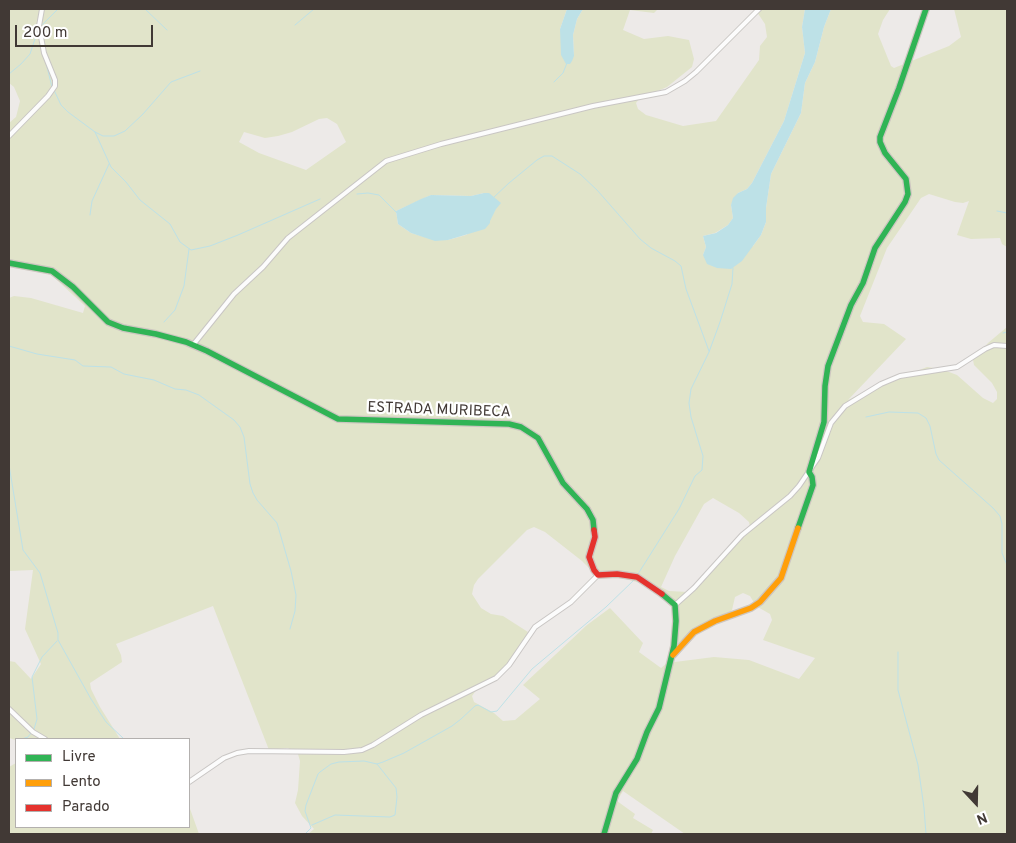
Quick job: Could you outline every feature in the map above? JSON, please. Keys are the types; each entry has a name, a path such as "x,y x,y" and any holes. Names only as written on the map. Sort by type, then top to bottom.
{"street":[{"path":"9,136 48,96 54,86 55,80 44,53 39,26 42,9"},
{"path":"193,345 234,294 264,268 288,238 386,161 441,144 593,106 666,92 696,72 759,9"},
{"path":"670,659 694,632 715,621 751,608 760,602 781,578 813,486 810,472 824,422 825,386 828,366 848,312 863,283 876,248 908,194 906,179 885,153 880,137 926,9"},
{"name":"ESTRADA MURIBECA","path":"9,263 44,268 59,275 101,316 113,324 193,345 338,419 345,421 496,423 521,427 531,432 543,445 568,489 591,515 596,532 588,557 591,567 598,575"},
{"path":"675,606 707,575 742,535 790,496 810,472 818,458 832,423 845,406 881,384 900,376 957,367 985,349 994,346 1007,346"},
{"path":"190,781 224,758 243,752 259,750 344,752 362,750 373,745 429,710 496,678 504,671 535,627 570,602 598,575 617,574 637,577 656,589 675,606 676,634 656,715 647,732 637,759 616,793 604,834"},
{"path":"9,709 33,732 43,738"}],"green space":[{"path":"9,9 567,9 560,29 574,56 573,35 577,19 583,9 658,9 654,13 630,10 623,30 644,39 668,36 689,40 694,59 692,67 667,87 639,99 636,103 638,109 646,115 683,126 716,121 759,60 760,46 767,37 765,24 755,9 805,9 802,27 805,53 784,121 752,183 747,189 738,193 731,205 733,218 728,225 715,233 703,236 706,247 703,255 753,246 761,235 766,222 771,174 801,113 805,83 815,62 831,9 890,9 883,20 878,34 891,66 894,68 949,46 961,37 954,9 1007,9 1007,247 1002,244 1000,238 971,239 957,235 969,201 963,203 955,202 929,194 921,198 887,248 860,316 863,322 884,324 906,339 848,400 894,377 927,367 941,369 957,375 983,398 993,403 997,399 997,392 992,383 974,365 973,360 988,343 1007,327 1007,834 685,834 623,791 617,801 635,814 633,818 653,830 651,834 308,834 314,829 302,816 295,803 300,761 298,754 288,748 269,750 213,606 116,644 122,662 90,683 100,707 119,738 15,738 15,740 9,738 9,661 15,662 31,679 41,664 25,629 33,570 9,571 9,298 14,296 31,298 83,313 85,306 47,271 9,267 9,123 16,117 20,101 14,87 9,83","holes":["327,118 337,124 346,142 306,170 259,153 239,142 244,132 265,138 278,136 292,132 319,119","484,193 496,208 489,221 466,235 448,240 435,240 411,233 398,224 396,211 431,195 471,196","713,498 739,513 749,522 750,527 725,550 688,592 669,591 661,587 675,556 704,504","534,527 545,532 582,561 592,571 595,579 611,575 651,586 674,609 672,649 687,635 727,615 732,610 735,597 743,593 750,596 756,606 770,614 772,620 763,640 815,658 799,679 749,660 714,657 667,663 661,668 639,652 643,643 610,608 587,625 523,685 540,699 515,720 503,721 494,713 474,702 472,696 477,689 504,673 528,632 503,616 491,614 481,608 472,594 478,579 527,530"]},
{"path":"15,764 15,828 190,828 190,809 199,834 9,834 9,767"}],"water":[{"path":"567,9 583,9 577,19 573,35 574,56 570,64 566,64 561,55 560,29"},
{"path":"805,9 831,9 815,62 805,83 801,113 771,174 766,222 761,235 742,261 731,269 717,268 707,264 703,255 706,247 703,236 716,233 728,225 733,218 731,205 733,198 738,193 747,189 752,183 784,121 805,53 802,27"},
{"path":"489,193 501,203 485,229 448,240 435,241 411,233 398,224 396,211 431,195 471,196"}],"waterway":[{"path":"40,27 58,9"},
{"path":"145,9 167,30"},
{"path":"295,25 314,9"},
{"path":"9,74 30,54 38,30"},
{"path":"45,59 52,87"},
{"path":"554,82 563,73 567,63"},
{"path":"54,90 61,105 68,112 95,132 103,136 114,136 125,131 143,114 171,82 200,71"},
{"path":"95,132 111,167 140,200 170,224 180,242 191,250 210,246 238,235 320,199"},
{"path":"493,198 544,156 552,156 580,174 597,190 640,239 681,266 686,289 709,351"},
{"path":"90,215 92,201 109,164"},
{"path":"357,194 379,195 397,213"},
{"path":"997,211 1007,213"},
{"path":"164,322 175,310 184,286 189,249"},
{"path":"638,574 679,509 695,476 702,470 703,456 691,417 689,403 691,389 709,352 720,322 732,284 733,268"},
{"path":"1003,333 1007,332"},
{"path":"9,346 37,354 75,360 83,366 111,367 124,374 154,380 175,389 186,390 199,395 234,420 240,427 244,437 250,484 253,493 277,523 291,571 296,595 295,611 290,629"},
{"path":"866,417 889,412 918,413 926,418 939,460 1000,516 1002,524 1002,553 1007,565"},
{"path":"9,465 23,550 40,573 58,633 58,640 106,722 123,738"},
{"path":"305,834 311,828 305,811 306,805 320,772 331,764 339,762 364,761 377,764 383,762 404,753 452,726 475,706 478,705 491,712 497,711 532,669 606,607 634,580"},
{"path":"34,729 37,719 32,677 42,657 57,641"},
{"path":"898,652 898,690 918,765 926,834"},
{"path":"25,738 31,733"},
{"path":"312,825 335,815 390,817 395,815 396,788 377,764"}],"traffic: fast":[{"path":"798,528 813,485 809,472 824,422 825,386 828,366 851,305 863,283 875,248 905,202 908,194 906,179 885,153 880,137 926,9"},
{"path":"9,263 52,271 73,287 108,322 123,328 186,342 338,419 509,424 521,427 538,438 563,483 587,509 593,520 594,530"},
{"path":"604,834 616,793 637,759 647,732 659,708 674,646 675,605 662,594"}],"traffic: slow":[{"path":"673,655 694,632 715,621 751,608 760,602 781,578 798,528"}],"traffic: jam":[{"path":"594,530 595,537 589,557 598,575 617,574 637,577 662,594"}]}
